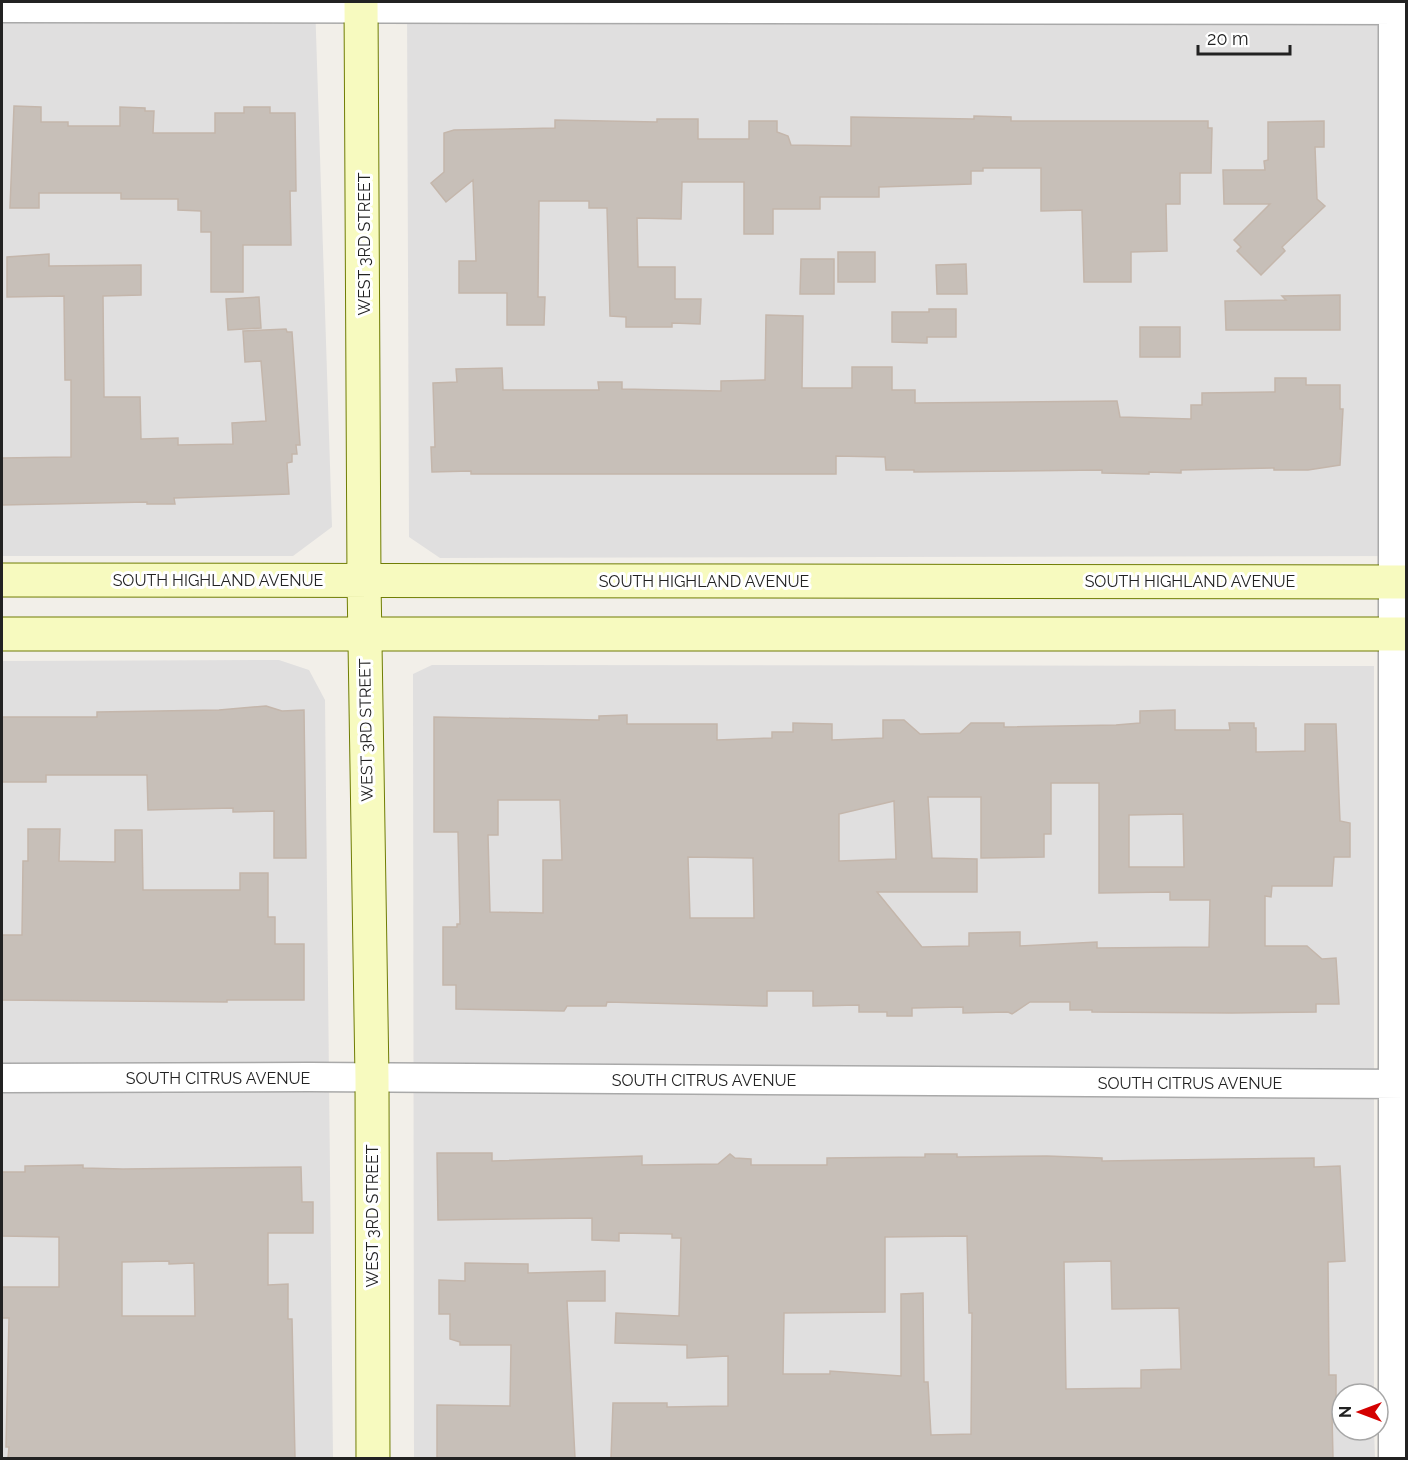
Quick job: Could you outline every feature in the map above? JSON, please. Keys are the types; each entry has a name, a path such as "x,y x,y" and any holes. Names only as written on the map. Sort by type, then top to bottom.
{"main road":[{"name":"WEST 3RD STREET","path":"361,4 364,581 372,1078 373,1458"},
{"name":"SOUTH HIGHLAND AVENUE","path":"2,580 1400,582"},
{"path":"2,634 1399,634"}],"street":[{"path":"2,8 361,4 1397,7 1400,1084 1393,1458"},
{"name":"SOUTH CITRUS AVENUE","path":"2,1078 1400,1084"}],"shaded area":[{"path":"2,2 315,2 332,527 293,556 2,556"},
{"path":"407,2 1406,2 1406,556 440,558 409,537"},
{"path":"279,660 309,670 325,700 333,1458 2,1458 2,661"},
{"path":"432,665 1374,666 1374,1382 1330,1382 1330,1442 1374,1442 1375,1458 414,1458 413,674"}],"building":[{"path":"14,106 41,107 41,122 68,122 68,126 120,126 120,107 145,108 145,111 154,111 153,133 215,133 215,113 244,113 244,107 270,107 270,113 295,113 296,191 290,191 291,245 243,245 243,292 211,292 211,232 201,232 201,211 178,210 178,199 121,199 121,193 39,193 39,208 10,208"},
{"path":"974,116 1011,117 1011,121 1208,121 1208,128 1212,128 1211,173 1180,173 1180,204 1166,204 1167,251 1131,252 1131,282 1084,282 1082,210 1041,211 1041,168 983,168 983,171 971,171 971,184 879,187 879,197 820,197 820,209 773,209 773,234 744,234 744,182 682,182 681,219 637,218 638,267 675,267 675,299 701,299 700,324 672,323 672,327 626,327 626,317 610,316 607,208 589,208 589,201 539,201 538,297 545,297 544,325 507,325 507,293 459,293 459,261 476,261 473,180 446,202 431,183 444,172 444,133 454,130 555,128 555,120 657,122 657,119 698,119 698,139 749,139 749,121 777,121 777,132 788,136 791,145 851,146 851,117 974,119"},
{"path":"1324,121 1324,147 1315,147 1317,199 1325,206 1282,247 1285,251 1261,275 1237,251 1241,247 1234,240 1270,204 1224,204 1223,170 1265,170 1264,161 1268,160 1268,122"},
{"path":"838,252 875,252 875,282 838,282"},
{"path":"49,254 49,266 141,265 141,295 103,296 104,397 140,397 141,439 178,438 178,445 233,444 232,423 266,421 261,361 245,362 243,331 286,329 287,332 292,332 300,445 296,445 297,454 292,454 292,462 287,463 289,494 174,498 175,504 147,504 147,502 2,505 2,458 71,457 71,380 65,380 64,296 7,297 7,257"},
{"path":"801,259 834,259 834,294 800,294"},
{"path":"966,264 967,294 937,294 936,265"},
{"path":"1340,295 1340,330 1226,330 1225,301 1286,300 1282,296"},
{"path":"259,297 261,328 228,330 226,299"},
{"path":"929,309 956,309 956,337 927,337 927,343 892,342 892,312 929,312"},
{"path":"766,315 803,316 802,388 852,388 852,367 892,367 892,390 915,390 915,403 1117,401 1120,417 1191,419 1191,405 1202,405 1202,393 1275,392 1275,378 1306,378 1306,385 1340,385 1340,409 1343,409 1340,465 1308,470 1274,470 1274,468 1181,470 1181,473 1149,472 1149,474 1102,473 1102,470 914,472 914,470 886,470 885,457 836,456 836,474 471,474 471,471 432,472 431,447 435,447 433,383 457,382 456,369 502,368 503,390 599,390 598,382 622,382 622,389 721,391 721,381 765,380"},
{"path":"1140,327 1180,327 1180,357 1140,357"},
{"path":"266,706 282,711 304,710 306,858 274,858 274,811 233,812 233,808 148,810 147,775 46,775 46,782 2,782 2,717 97,717 97,712 219,710"},
{"path":"1175,710 1175,730 1230,730 1229,723 1254,723 1256,752 1305,751 1305,724 1336,724 1340,821 1350,823 1350,857 1334,857 1332,886 1272,886 1271,897 1265,896 1265,946 1307,946 1322,959 1336,958 1339,1004 1316,1004 1316,1012 1232,1013 1092,1012 1092,1010 1070,1010 1070,1002 1030,1002 1012,1014 1008,1012 963,1013 963,1007 912,1008 912,1016 887,1016 887,1012 859,1012 859,1005 813,1006 813,991 767,991 767,1006 607,1002 606,1006 567,1006 564,1011 456,1009 456,985 443,985 443,927 457,927 457,924 460,924 458,832 434,832 434,717 599,720 599,716 627,715 627,724 717,724 717,740 772,738 772,732 793,732 793,723 832,724 832,740 883,738 883,720 904,720 920,734 960,733 971,723 1004,723 1004,727 1140,723 1140,711","holes":["1051,783 1099,783 1099,893 1170,892 1170,900 1210,900 1209,947 1097,948 1097,942 1020,946 1020,932 969,933 969,946 922,947 877,892 977,892 977,859 932,858 928,797 981,797 981,858 1044,857 1044,834 1051,834","498,800 560,800 562,860 543,860 543,913 490,912 488,835 498,835","894,801 896,859 839,861 839,814","1183,814 1184,867 1129,867 1129,815","688,857 753,858 754,918 690,918"]},
{"path":"28,829 60,829 59,861 115,862 115,830 142,830 143,890 240,890 240,873 268,873 268,917 275,917 275,944 304,944 304,1000 227,1000 227,1002 2,1000 2,935 22,935 23,861 28,861"},
{"path":"437,1153 492,1153 492,1161 642,1156 642,1165 718,1164 730,1154 735,1158 751,1159 751,1165 827,1165 827,1158 925,1157 925,1154 957,1154 957,1157 1102,1158 1102,1161 1314,1158 1314,1167 1340,1166 1345,1261 1328,1262 1329,1375 1336,1375 1336,1382 1330,1382 1330,1442 1333,1442 1333,1458 611,1458 613,1403 667,1403 667,1407 728,1406 728,1356 687,1358 687,1345 615,1343 616,1313 679,1316 681,1238 672,1238 672,1234 619,1233 619,1241 592,1240 592,1218 438,1220","holes":["967,1236 969,1313 972,1313 971,1434 931,1435 928,1382 924,1382 923,1293 901,1294 901,1376 830,1371 830,1374 783,1374 784,1313 885,1312 885,1237","1111,1261 1112,1309 1179,1308 1181,1369 1141,1370 1141,1388 1066,1389 1064,1262"]},
{"path":"83,1165 83,1168 123,1169 301,1167 302,1202 313,1202 313,1233 268,1233 268,1285 288,1284 288,1319 292,1319 295,1458 8,1458 9,1447 6,1447 9,1318 2,1318 2,1287 59,1287 59,1237 2,1236 2,1172 25,1172 25,1166","holes":["169,1261 169,1264 194,1263 195,1316 122,1316 122,1262"]},
{"path":"465,1263 528,1264 528,1273 605,1271 605,1301 567,1301 575,1458 437,1458 437,1405 510,1406 511,1345 460,1345 460,1342 450,1339 450,1314 439,1314 439,1280 465,1281"}]}
